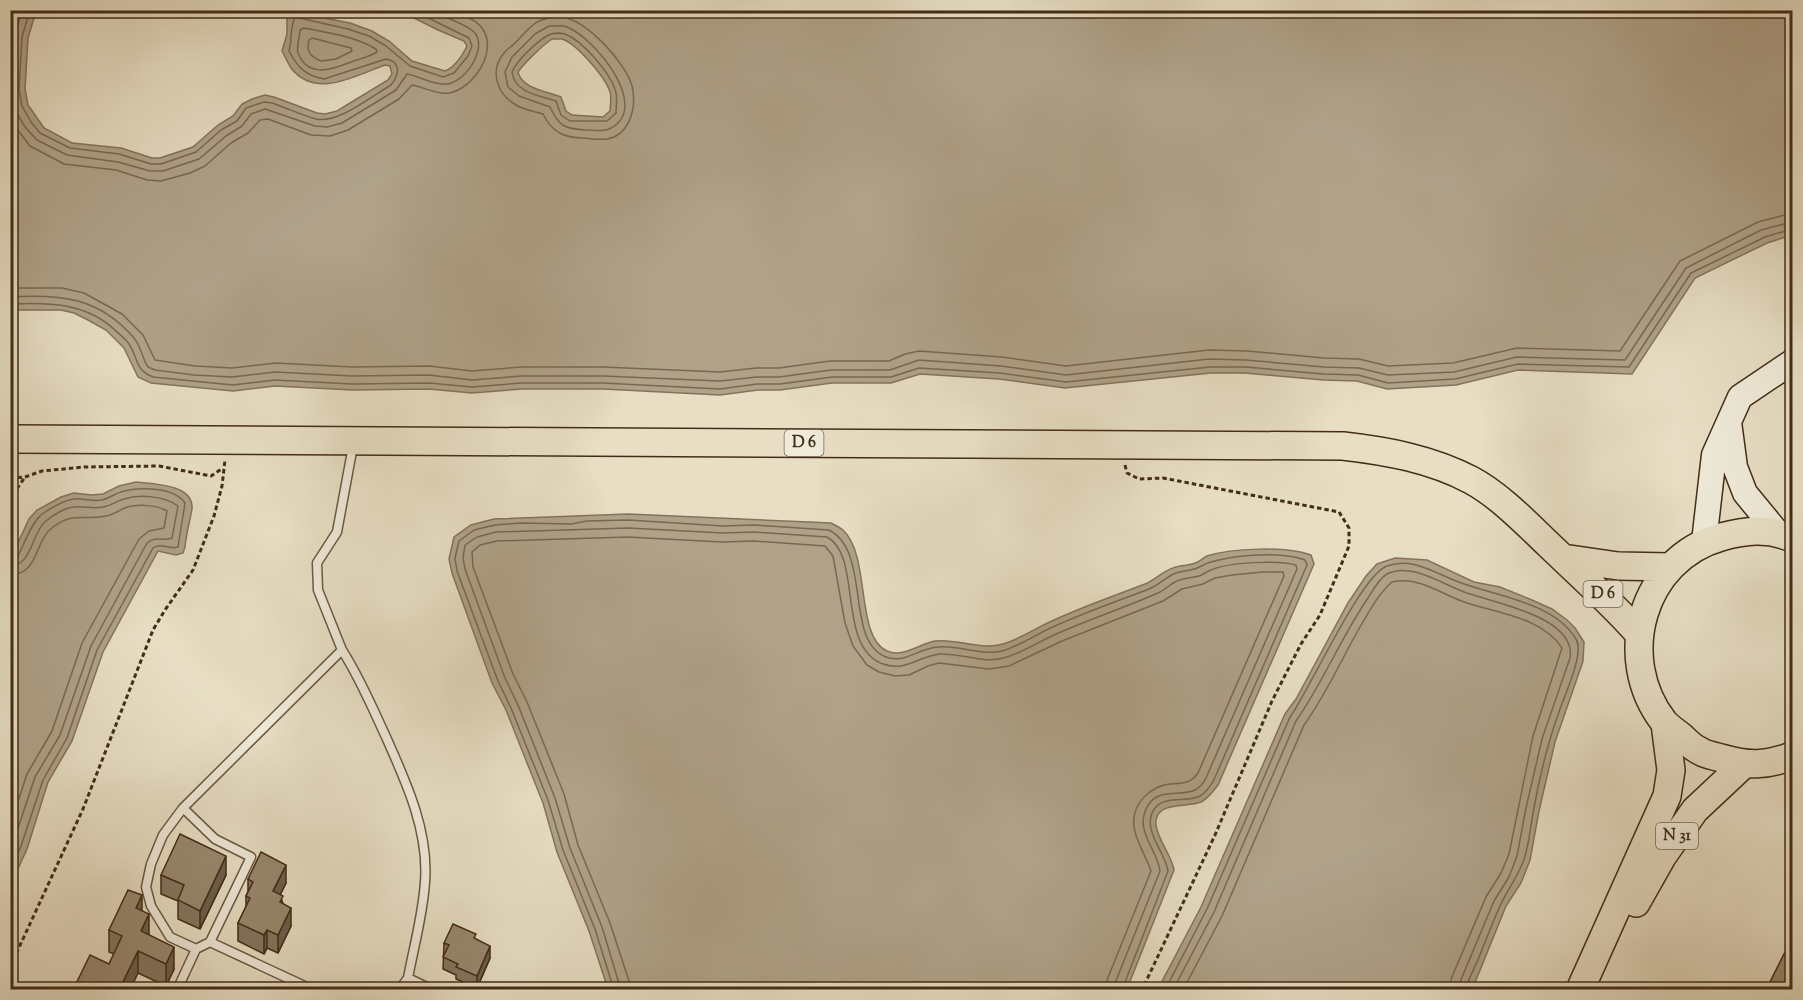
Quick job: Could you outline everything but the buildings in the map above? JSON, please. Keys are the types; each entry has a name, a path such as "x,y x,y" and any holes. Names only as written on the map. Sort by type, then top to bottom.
{"main road":[{"path":"1704,542 1714,455 1740,397 1792,362"},
{"path":"1729,420 1735,467 1744,493 1785,535"},
{"name":"D 6","path":"10,440 1127,444 1343,446 1390,451 1435,465 1472,480 1514,512 1607,598 1639,634"},
{"path":"1785,535 1743,531 1704,542 1670,567 1648,600 1639,634 1643,684 1665,724 1700,752 1743,765 1788,762"},
{"name":"D 6","path":"1563,558 1618,566 1670,567"},
{"name":"N 31","path":"1580,990 1667,796 1671,770 1665,724"},
{"name":"N 31","path":"1587,990 1662,857 1695,810 1743,765"}],"lane":[{"path":"354,442 337,532 317,563 318,590 342,650 360,678 406,782 419,826 425,863 425,883 408,978 399,990"},
{"path":"196,950 170,937 152,906 146,887 151,864 163,835 183,808 342,650"},
{"path":"177,990 196,950 210,942 251,857 215,839 183,808"},
{"path":"210,942 313,990"},
{"path":"408,978 433,990"}],"path":[{"path":"1127,444 1124,464 1127,473 1139,479 1163,478 1339,512 1349,528 1349,546 1320,615 1301,644 1272,701 1215,835 1142,990"},
{"path":"10,478 25,477 42,471 84,467 159,466 211,476 223,468 222,486 214,516 193,570 153,630 83,809 10,967"},
{"path":"10,502 25,477"}],"water":[{"path":"11,10 36,11 28,38 25,89 28,105 44,128 72,143 121,148 152,158 160,158 193,147 218,125 233,116 242,104 252,99 265,95 325,114 337,111 388,80 392,74 390,66 385,65 349,79 324,84 301,77 291,68 282,51 287,34 287,18 294,12 350,23 372,31 389,41 412,61 445,71 463,54 467,46 464,41 400,11 1792,11 1792,235 1767,243 1695,278 1632,374 1518,370 1456,385 1387,389 1357,381 1245,373 1211,373 1065,388 999,379 920,374 891,383 832,383 720,395 603,389 522,389 472,393 429,389 353,390 275,386 233,391 151,383 138,377 124,348 106,330 88,320 61,310 11,310","holes":["552,39 562,39 575,47 603,78 611,99 610,111 603,117 572,115 566,111 561,97 529,86 520,78 518,72 521,68"]},
{"path":"136,482 180,490 191,501 192,509 185,547 183,553 176,555 158,551 103,652 72,741 48,782 27,849 11,884 11,558 29,519 37,510 74,493 103,494 119,486"},
{"path":"628,514 831,523 843,530 852,542 871,630 877,643 893,653 905,652 935,641 986,646 1003,644 1075,611 1145,584 1169,569 1192,564 1218,553 1274,549 1311,555 1314,564 1218,785 1201,802 1172,806 1160,812 1156,818 1158,832 1174,870 1127,989 608,989 589,931 557,852 543,803 506,710 492,683 449,559 454,537 471,525 494,519"},
{"path":"1395,558 1427,560 1474,582 1500,587 1532,600 1552,609 1567,620 1584,642 1583,661 1555,742 1530,860 1521,883 1506,906 1474,985 1471,990 1158,989 1201,907 1285,714 1296,699 1348,603 1366,576 1377,564"}]}
